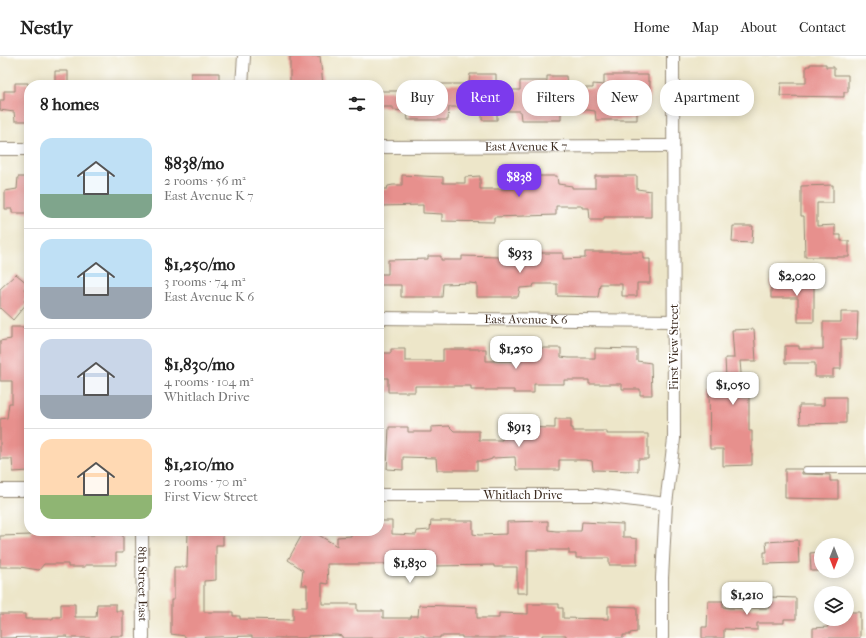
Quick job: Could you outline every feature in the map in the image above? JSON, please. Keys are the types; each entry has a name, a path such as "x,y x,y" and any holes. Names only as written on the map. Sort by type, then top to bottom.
{"street":[{"path":"242,80 244,56"},
{"name":"First View Street","path":"662,638 662,578 666,504 674,439 672,56"},
{"name":"East Avenue K 7","path":"384,147 673,146"},
{"path":"0,149 24,148"},
{"name":"East Avenue K 6","path":"384,318 674,321"},
{"path":"0,490 24,490"},
{"name":"Whitlach Drive","path":"384,495 595,495 666,504"},
{"name":"8th Street East","path":"142,536 143,638"}],"lane":[{"path":"806,470 866,470"}],"building":[{"path":"290,56 320,56 322,80 290,80"},
{"path":"810,64 826,64 826,67 834,67 834,75 848,75 848,92 844,92 844,97 780,96 781,83 806,83 806,66 810,66"},
{"path":"55,71 68,71 68,80 55,80"},
{"path":"191,73 219,73 219,80 191,80"},
{"path":"470,74 496,74 496,80 469,80"},
{"path":"604,75 648,75 648,80 604,80"},
{"path":"547,76 566,76 566,80 547,80"},
{"path":"520,81 522,81 522,116 561,116 561,120 521,120 520,111 514,111 514,90 520,90"},
{"path":"15,83 24,83 24,121 15,121 14,112 0,110 0,100 4,100 4,91 15,91"},
{"path":"448,84 456,84 456,107 449,107 448,120 408,120 408,116 448,116"},
{"path":"593,84 597,84 597,116 637,116 637,120 596,120 595,111 589,110 589,88 593,88"},
{"path":"384,91 396,91 396,110 393,110 393,107 384,107"},
{"path":"482,116 497,116 497,120 482,120"},
{"path":"402,175 443,177 443,183 465,183 465,177 480,176 480,189 514,189 514,176 557,176 558,184 572,186 572,188 595,188 595,176 637,176 637,189 651,191 651,217 604,217 604,220 590,220 589,208 582,208 582,206 556,206 556,215 494,217 494,222 442,221 442,214 423,213 423,205 384,206 384,189 387,189 388,186 402,185"},
{"path":"18,177 24,177 24,213 12,213 12,209 5,209 5,191 17,189"},
{"path":"833,185 833,203 817,203 817,226 835,225 835,235 841,235 841,241 849,241 849,257 805,257 804,216 801,216 801,186"},
{"path":"733,226 753,226 752,243 732,242"},
{"path":"585,252 643,252 643,259 650,259 650,283 637,283 637,296 622,296 622,284 600,284 598,297 557,296 557,284 534,284 533,287 520,288 518,297 477,297 477,284 470,283 443,284 442,297 401,297 401,285 384,285 384,274 388,274 388,260 428,259 428,256 441,256 441,260 462,260 462,256 532,258 532,253 563,253 563,259 585,258"},
{"path":"16,274 24,281 24,307 13,320 0,308 0,289"},
{"path":"771,281 814,281 814,322 798,322 798,298 771,298"},
{"path":"841,312 858,312 857,339 841,339 841,369 833,369 833,377 815,377 815,363 785,363 785,346 799,346 799,349 823,349 823,322 841,322"},
{"path":"11,327 24,327 24,471 13,472 12,459 0,459 0,419 7,418 9,403 12,403 12,381 0,381 0,341 11,339"},
{"path":"754,329 756,361 740,361 743,397 749,397 749,431 752,431 752,465 723,466 723,449 710,449 709,389 715,389 715,379 726,378 725,358 734,358 732,330"},
{"path":"521,348 561,348 561,357 569,358 595,358 595,348 637,349 637,361 651,363 652,395 640,395 640,389 622,389 622,384 589,384 589,380 564,380 564,384 534,384 534,393 514,393 514,390 471,390 471,386 415,386 415,392 388,392 388,378 384,378 384,353 391,353 391,349 405,349 405,361 443,361 443,349 486,349 486,361 520,361"},
{"path":"824,397 846,397 846,423 800,424 799,405 824,405"},
{"path":"555,419 571,419 571,428 573,428 573,431 607,431 607,434 648,434 648,459 638,459 638,471 593,470 592,461 585,460 559,460 559,470 516,470 515,457 492,458 485,461 477,461 477,470 437,470 436,458 403,457 403,470 387,469 389,427 408,427 408,432 431,432 431,427 449,426 454,431 479,431 479,440 502,440 502,438 510,437 510,427 555,428"},
{"path":"785,469 802,469 802,474 830,475 830,481 838,481 838,499 785,498"},
{"path":"384,521 392,521 392,534 416,535 417,531 430,530 431,521 473,521 473,534 479,535 507,534 507,522 548,521 548,530 556,531 581,531 582,522 623,524 623,537 637,539 637,565 609,565 609,558 576,558 576,554 569,554 569,550 527,550 527,593 517,593 517,567 494,567 494,565 434,566 434,560 427,560 427,551 405,552 398,553 398,558 394,558 394,564 327,564 328,584 322,583 322,604 357,604 357,611 383,611 383,618 411,618 411,616 418,616 419,605 477,607 477,618 499,618 499,613 528,614 528,604 559,604 559,608 563,608 563,618 608,619 608,606 637,607 637,632 630,633 630,635 623,635 623,638 566,638 566,635 542,635 542,638 462,638 462,636 440,636 440,638 424,638 424,636 400,636 399,638 342,638 342,636 337,635 308,636 308,638 252,638 252,636 185,638 185,636 171,634 171,600 174,600 174,567 187,567 188,536 223,536 223,545 216,545 216,580 204,581 204,612 233,612 233,616 240,616 240,619 293,620 293,607 307,607 307,585 301,585 303,570 288,560 301,536 320,536 337,546 337,537 384,536"},
{"path":"0,536 123,536 123,553 116,553 116,565 85,565 85,567 68,567 68,564 44,564 39,570 20,567 0,567"},
{"path":"798,540 799,563 764,564 764,552 767,552 766,542"},
{"path":"810,553 814,553 814,571 811,571"},
{"path":"769,597 796,598 796,619 784,619 784,623 757,623 757,630 724,629 724,638 702,638 702,627 707,627 708,601 723,601 723,607 729,608 769,608"},
{"path":"61,604 75,604 75,617 96,617 97,604 116,604 116,611 123,611 123,636 110,636 110,638 67,638 67,636 0,638 0,614 25,614 25,619 53,619 53,617 61,617"},
{"path":"854,612 860,612 860,638 813,638 813,628 854,626"}]}
